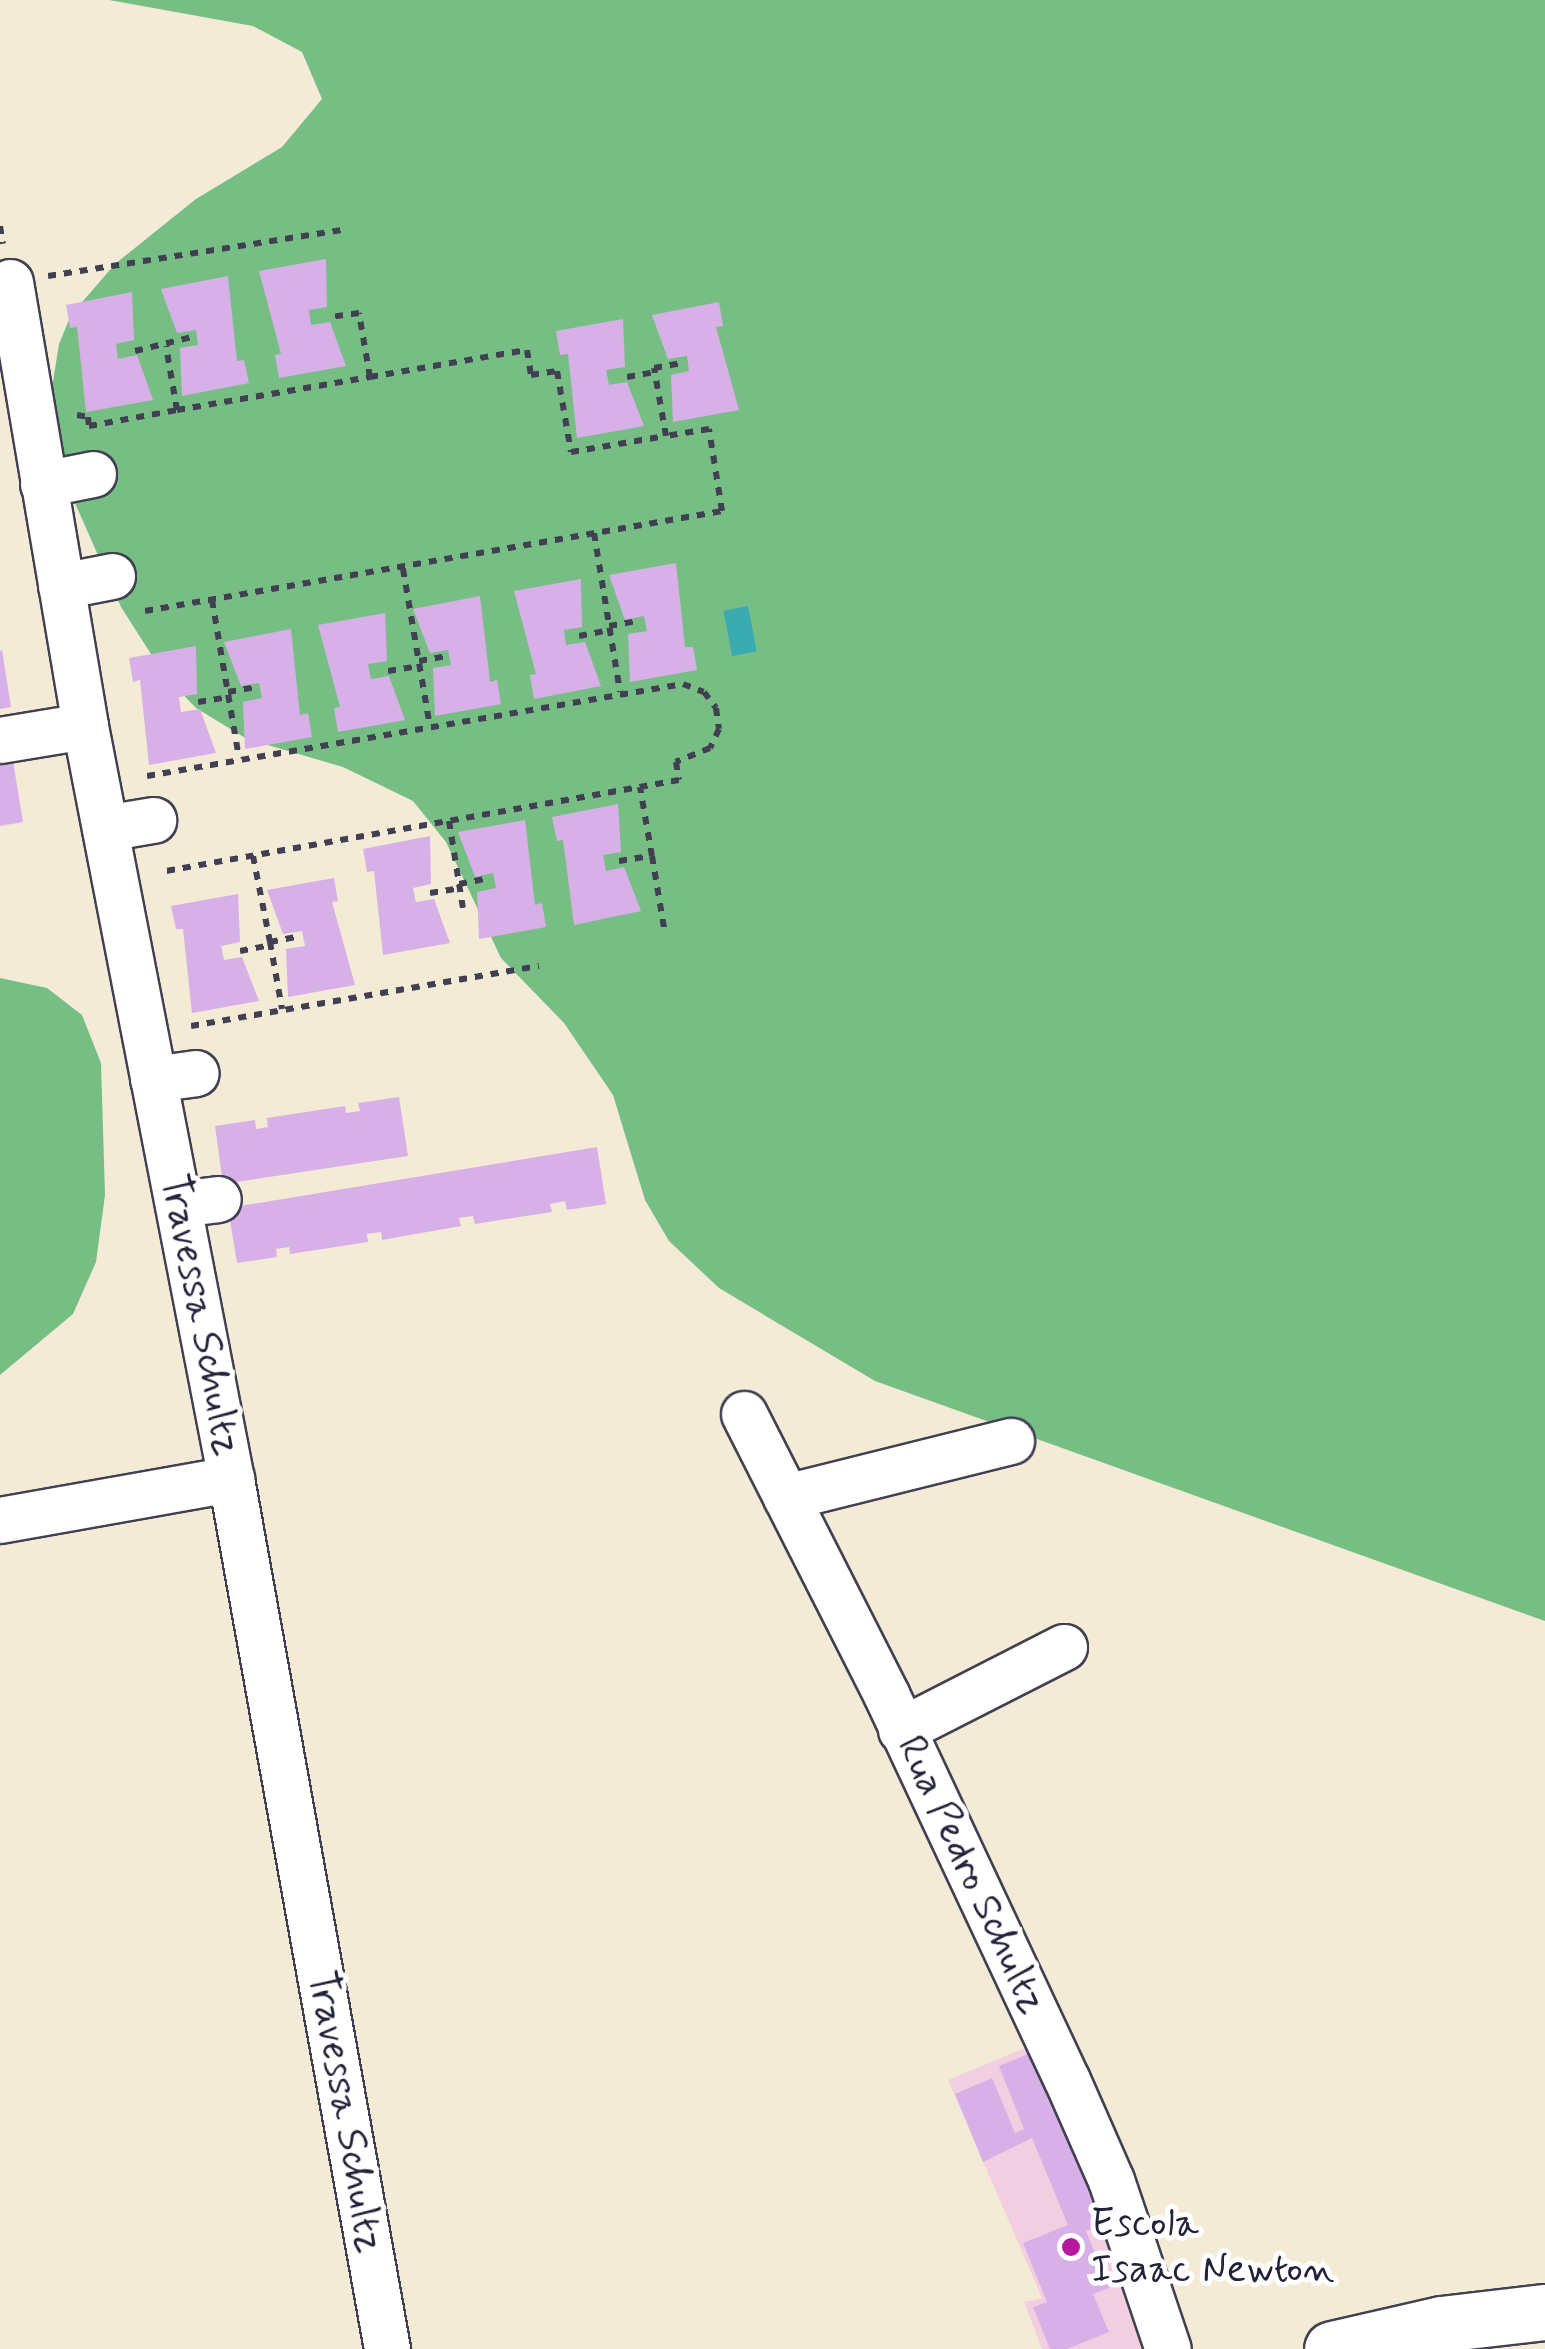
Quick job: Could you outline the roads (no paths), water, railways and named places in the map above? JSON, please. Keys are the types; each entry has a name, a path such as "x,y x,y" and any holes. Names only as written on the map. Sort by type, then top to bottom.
{"main road":[{"path":"1332,2349 1442,2324 1545,2312"}],"street":[{"name":"Travessa Schultz","path":"10,282 105,828 175,1076 198,1202 232,1479 387,2349"},
{"path":"43,484 93,474"},
{"path":"61,586 112,576"},
{"path":"0,740 85,726"},
{"path":"105,828 150,798"},
{"name":"Rua Pedro Schultz","path":"744,1414 902,1730 1111,2180 1168,2349"},
{"path":"786,1497 1011,1441"},
{"path":"0,1520 232,1479"},
{"path":"902,1730 1064,1647"}],"water":[{"path":"748,606 757,651 732,656 723,611"}],"place":[{"name":"Escola Isaac Newton","path":"1071,2247"}]}
